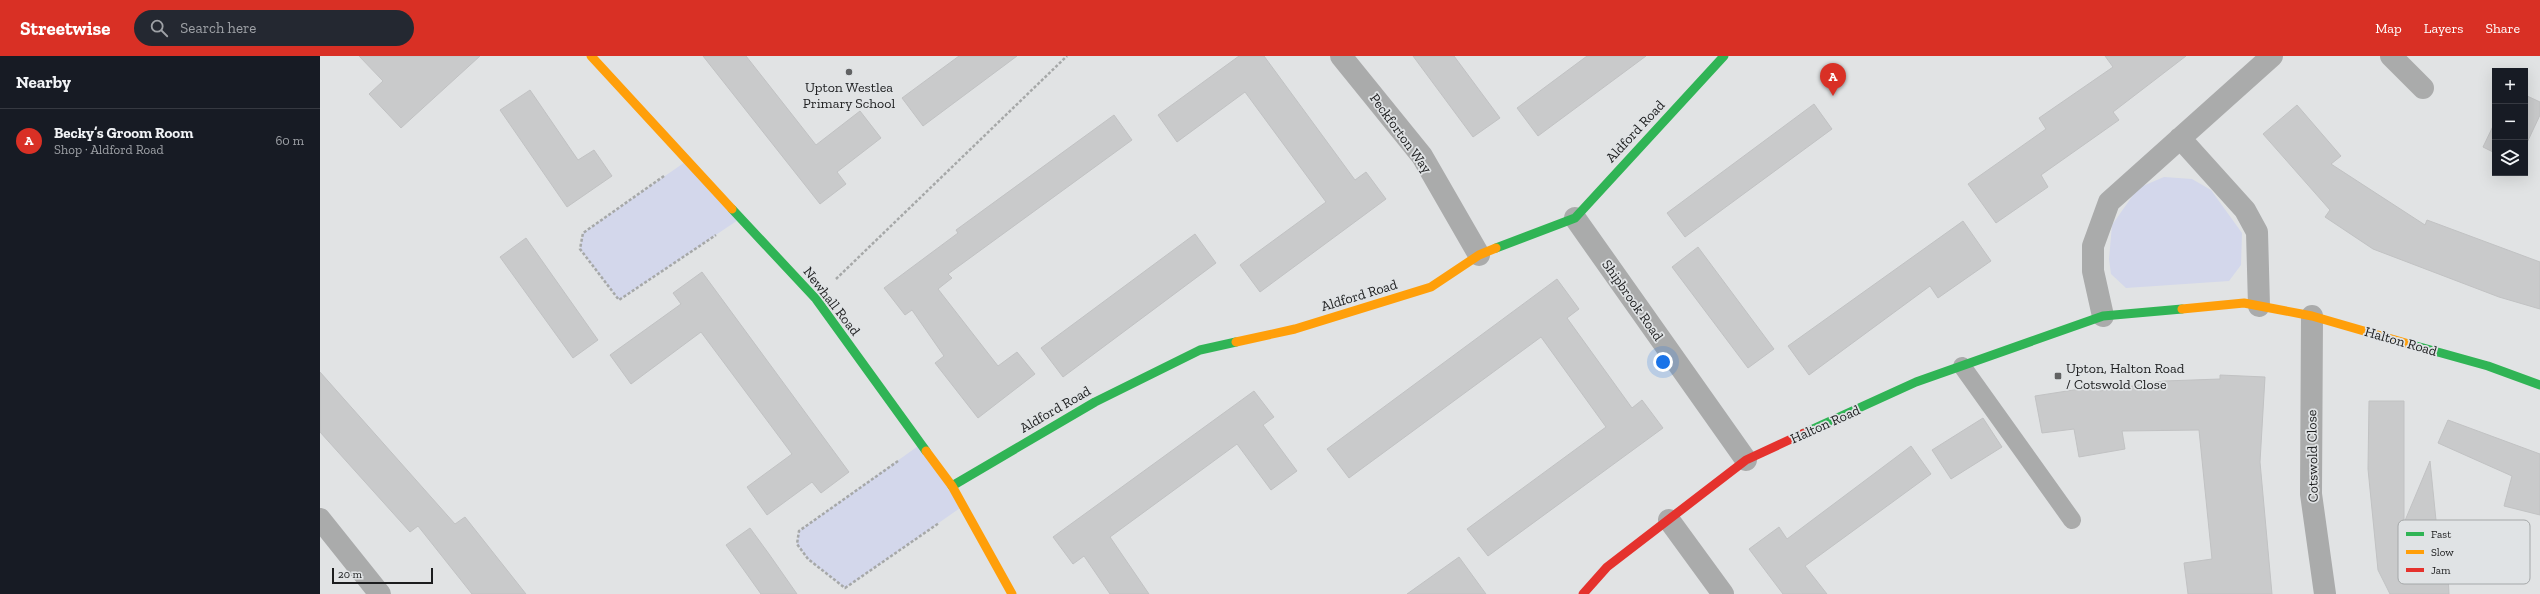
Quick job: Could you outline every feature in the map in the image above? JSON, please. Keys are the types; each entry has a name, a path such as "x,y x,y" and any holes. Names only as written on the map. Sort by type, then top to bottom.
{"street":[{"name":"Newhall Road","path":"591,56 816,298 952,486 1012,594"},
{"name":"Peckforton Way","path":"1341,56 1422,156 1479,255"},
{"name":"Aldford Road","path":"952,486 1095,402 1200,350 1295,329 1432,287 1479,255 1575,218 1724,56"},
{"path":"2103,316 2093,271 2093,246 2109,202 2272,56"},
{"path":"2391,56 2423,88"},
{"path":"2180,138 2245,210 2257,232 2259,306"},
{"name":"Shipbrook Road","path":"1575,218 1746,460"},
{"name":"Halton Road","path":"1583,594 1607,567 1746,460 1916,382 2103,316 2244,303 2312,316 2488,366 2540,385"},
{"name":"Cotswold Close","path":"2312,316 2311,494 2324,594"},
{"path":"320,519 380,594"},
{"path":"1669,520 1723,594"}],"lane":[{"path":"1962,366 2072,520"}],"path":[{"path":"816,298 1067,56"},
{"path":"688,160 583,233 580,249 619,300 741,218"},
{"path":"921,444 799,531 797,544 808,559 845,588 963,506"}],"shaded area":[{"path":"688,160 741,218 619,300 580,249 583,233"},
{"path":"2164,177 2192,179 2211,190 2242,233 2241,265 2229,281 2126,288 2111,274 2109,259 2112,225 2138,188"},
{"path":"921,444 963,506 845,588 808,559 797,544 799,531"}],"building":[{"path":"359,56 480,56 401,128 369,94 383,81"},
{"path":"703,56 746,56 816,145 860,111 881,138 837,172 846,184 820,204"},
{"path":"959,56 1017,56 923,126 902,98"},
{"path":"1239,56 1264,56 1355,180 1366,172 1386,199 1260,292 1240,265 1326,202 1245,92 1177,142 1158,115"},
{"path":"1413,56 1454,56 1500,118 1473,137"},
{"path":"1587,56 1646,56 1538,136 1517,108"},
{"path":"2105,56 2186,56 2113,112 2119,120 2041,175 2048,187 1996,223 1968,184 2046,129 2039,118 2113,67"},
{"path":"530,90 578,160 594,150 612,176 567,207 500,110"},
{"path":"2528,96 2540,102 2540,115 2528,141"},
{"path":"1814,104 1832,129 1685,237 1667,213"},
{"path":"2297,105 2341,156 2331,164 2425,225 2427,220 2540,262 2540,309 2499,297 2373,249 2325,217 2330,210 2263,134"},
{"path":"1114,115 1132,140 948,274 952,278 938,289 998,366 1017,352 1035,374 978,418 935,363 944,356 912,310 905,315 884,288 958,233 956,230"},
{"path":"2492,128 2492,152 2483,147"},
{"path":"1963,221 1991,261 1938,298 1930,286 1809,375 1788,346"},
{"path":"1195,234 1216,263 1063,377 1041,348"},
{"path":"526,238 598,340 573,358 500,257"},
{"path":"1698,247 1774,349 1748,368 1672,267"},
{"path":"702,272 849,472 821,493 812,482 767,515 747,487 792,454 701,332 631,384 610,355 681,304 673,293"},
{"path":"1557,279 1579,309 1567,318 1632,408 1642,400 1663,428 1488,556 1467,529 1606,427 1541,337 1349,478 1327,449"},
{"path":"320,372 455,524 465,517 526,594 472,594 418,526 410,532 320,432"},
{"path":"2220,375 2265,377 2260,462 2272,594 2188,594 2184,563 2212,559 2199,430 2122,431 2125,449 2079,457 2074,429 2042,433 2035,396 2099,386 2100,391 2164,381 2220,379"},
{"path":"1254,391 1274,417 1263,425 1297,471 1271,490 1237,444 1110,537 1149,594 1110,594 1084,556 1073,564 1053,537"},
{"path":"2369,401 2404,401 2404,520 2398,520 2398,584 2448,584 2449,594 2390,594 2378,570 2368,469"},
{"path":"1983,418 2002,447 1951,479 1932,450"},
{"path":"2448,420 2540,454 2540,515 2504,506 2512,476 2438,443"},
{"path":"1911,446 1931,474 1805,566 1827,594 1783,594 1749,549 1779,527 1787,539"},
{"path":"2430,461 2436,520 2405,520"},
{"path":"750,528 797,594 761,594 726,545"},
{"path":"1459,557 1486,594 1407,594"}],"traffic: fast":[{"path":"1496,248 1575,218 1724,56"},
{"path":"732,209 816,299 926,451"},
{"path":"1804,433 1916,382 2103,316 2182,309"},
{"path":"952,486 1095,402 1200,350 1236,342"},
{"path":"2409,344 2488,366 2540,385"}],"traffic: slow":[{"path":"591,56 732,209"},
{"path":"1236,342 1295,329 1431,287 1479,255 1496,248"},
{"path":"2182,309 2244,303 2312,316 2409,344"},
{"path":"926,451 952,486 1012,594"}],"traffic: jam":[{"path":"1583,594 1607,567 1746,460 1804,433"}],"place":[{"name":"Upton Westlea Primary School","path":"849,72"},
{"name":"Becky’s Groom Room","path":"1833,96"},
{"name":"Upton, Halton Road / Cotswold Close","path":"2058,376"}]}
